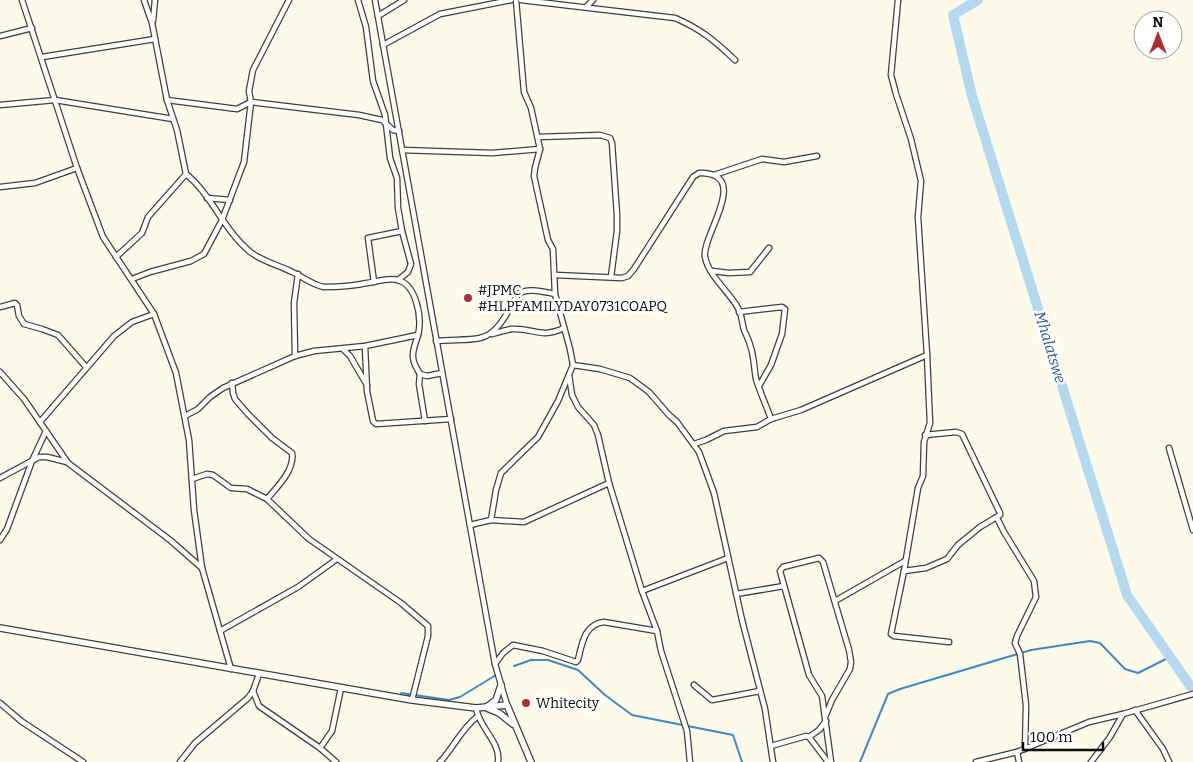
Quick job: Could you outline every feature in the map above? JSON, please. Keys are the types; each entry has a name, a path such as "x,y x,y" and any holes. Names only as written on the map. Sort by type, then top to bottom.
{"street":[{"path":"22,0 77,168 103,236 154,314 176,374 185,416 194,510 202,568 231,669"},
{"path":"144,0 152,23 167,100 177,130 186,174 197,183 229,230 248,250 260,258 298,274 318,286 324,287 398,280 410,268 398,208 397,178 390,158 383,110 373,81 366,27 358,0"},
{"path":"152,23 155,0"},
{"path":"132,279 199,258 204,254 222,220 244,162 251,102 249,91 253,70 289,0"},
{"path":"375,0 496,664 507,705 531,762"},
{"path":"378,16 404,0"},
{"path":"383,45 440,14 511,0"},
{"path":"491,520 501,473 538,437 558,402 572,365 570,349 555,294 553,249 548,240 534,176 534,168 538,162 540,149 531,108 524,92 516,0"},
{"path":"521,0 587,6 675,18 697,27 736,60"},
{"path":"587,6 594,0"},
{"path":"898,0 891,75 922,181 918,217 930,423 925,435 923,476 918,488 904,572 891,631 892,636 949,642"},
{"path":"0,36 32,28"},
{"path":"42,57 155,39"},
{"path":"0,105 55,100 173,119"},
{"path":"167,100 237,109 251,102 358,115 382,120 393,130 399,131"},
{"path":"538,137 600,135 610,138 612,143 617,215 617,231 611,277"},
{"path":"402,150 492,153 540,149"},
{"path":"555,275 628,276 692,177 699,173 714,175 762,159 784,162 816,156"},
{"path":"0,187 35,183 77,168"},
{"path":"116,257 142,232 148,217 186,174"},
{"path":"714,175 722,182 724,191 705,258 739,312 751,346 759,387 771,418"},
{"path":"207,198 230,200"},
{"path":"374,282 368,238 402,231"},
{"path":"712,271 730,274 750,272 769,248"},
{"path":"295,356 294,303 298,274"},
{"path":"398,280 408,288 418,310 418,336 413,358 420,374 419,384 425,421"},
{"path":"491,334 521,292 526,290 555,294"},
{"path":"0,307 14,303 17,304 19,316 24,324 58,336 86,367"},
{"path":"739,312 785,309 782,334 771,365 759,387"},
{"path":"40,422 114,336 132,322 154,314"},
{"path":"436,341 480,338 512,330 546,334 564,328"},
{"path":"185,416 232,383 295,356 314,351 365,346 418,336"},
{"path":"365,346 367,386 373,421 376,424 451,419"},
{"path":"343,349 350,356 367,386"},
{"path":"694,444 732,428 750,429 757,427 771,418 801,410 927,355"},
{"path":"572,365 600,369 630,378 649,392 677,422 694,444 703,461 714,493 760,691 773,762"},
{"path":"0,372 24,399 68,463 170,540 202,568"},
{"path":"420,374 427,376 442,373"},
{"path":"569,373 572,395 578,407 594,426 598,435 609,483 687,731 690,762"},
{"path":"232,383 235,399 272,438 292,453 292,459 285,475 267,499"},
{"path":"0,540 7,529 32,461 46,431"},
{"path":"904,572 926,568 947,559 958,545 980,526 997,518 1000,513 962,434 956,432 925,435"},
{"path":"1169,448 1193,530"},
{"path":"0,478 39,457 47,457 68,463"},
{"path":"192,479 207,474 213,475 231,488 247,488 267,499 309,539 418,615 428,626 428,636 412,700"},
{"path":"470,525 491,520 524,522 609,483"},
{"path":"997,518 1034,581 1037,590 1034,604 1016,636 1015,642 1020,654 1026,705 1025,749"},
{"path":"642,590 728,558"},
{"path":"771,746 809,736 819,730 825,719 832,700 850,669 849,650 823,562 819,558 781,568 784,586 809,675 822,696 825,719 829,762"},
{"path":"220,631 298,587 337,559"},
{"path":"835,601 905,561"},
{"path":"736,594 784,586"},
{"path":"496,664 503,653 513,644 543,651 576,662 586,632 597,623 604,622 657,631"},
{"path":"0,628 412,700 476,708 507,705"},
{"path":"180,762 195,743 242,704 254,691 259,674"},
{"path":"485,708 496,700 501,685"},
{"path":"694,685 712,700 760,691"},
{"path":"320,748 332,731 341,688"},
{"path":"254,691 257,704"},
{"path":"976,762 1017,752 1080,725 1193,694"},
{"path":"0,703 21,721 83,762"},
{"path":"242,704 257,704 320,748 336,762"},
{"path":"476,708 478,716 498,751 498,762"},
{"path":"485,708 499,713 516,728"},
{"path":"1136,710 1164,749 1169,762"},
{"path":"1091,762 1110,737 1123,714"},
{"path":"440,762 452,750 466,725 478,716"},
{"path":"809,736 829,762"},
{"path":"1017,752 1019,762"},
{"path":"68,753 70,762"}],"waterway":[{"name":"Mhalatswe","path":"978,0 953,15 972,96 1127,595 1193,690"},
{"path":"860,762 888,694 900,689 1031,650 1090,641 1100,643 1125,669 1138,673 1170,657"},
{"path":"514,666 531,660 548,660 578,670 605,695 632,715 733,735 742,762"},
{"path":"401,693 449,700 460,697 496,675"}],"place":[{"name":"#JPMC #HLPFAMILYDAY0731COAPQ","path":"468,298"},
{"name":"Whitecity","path":"526,703"}]}
